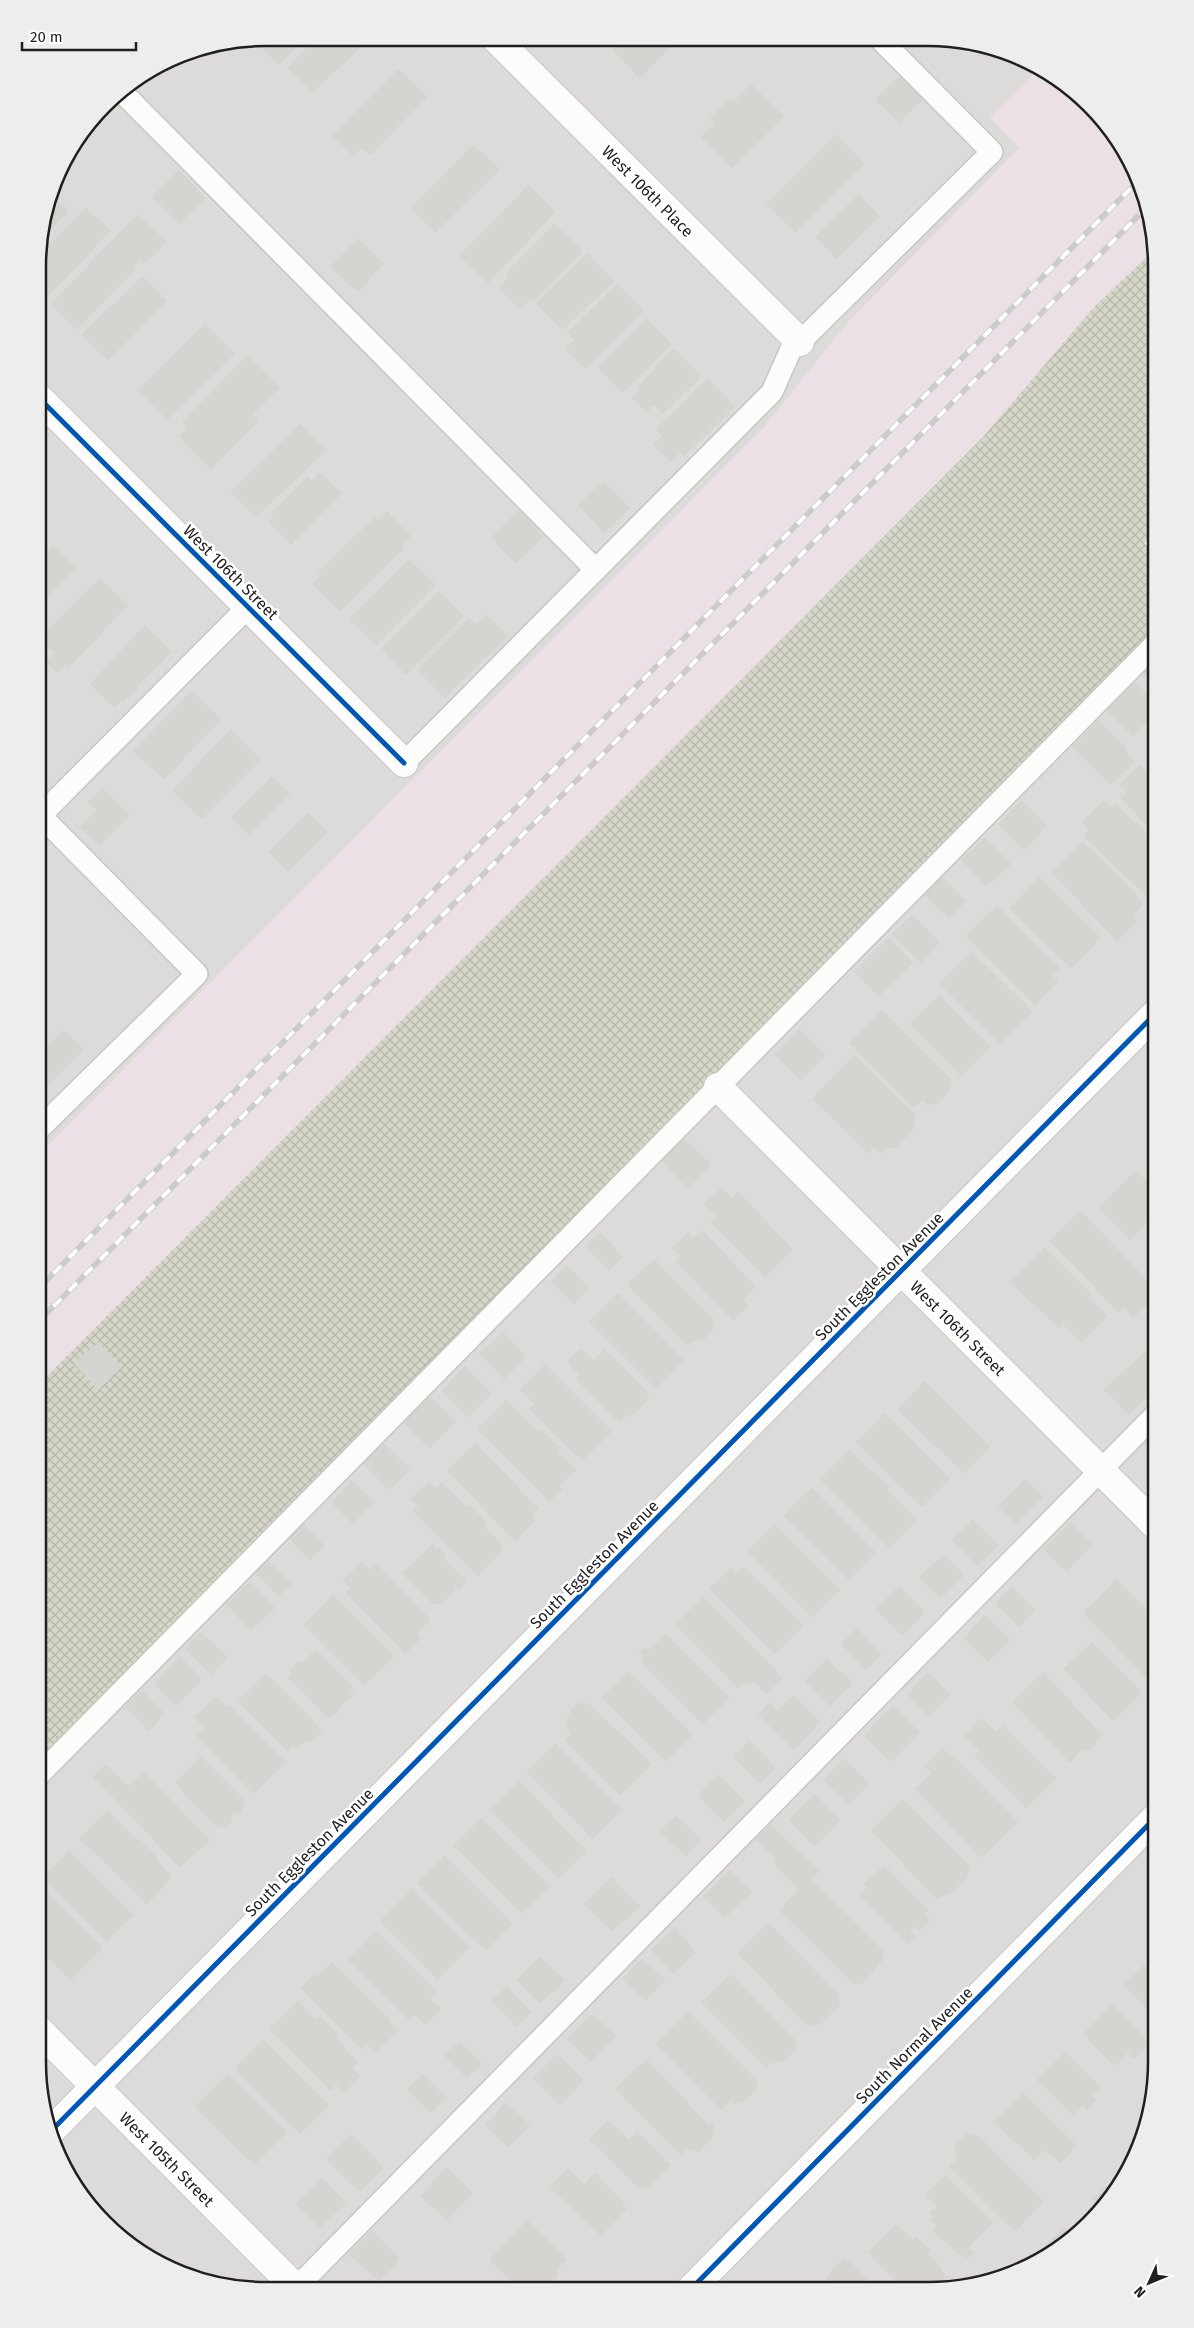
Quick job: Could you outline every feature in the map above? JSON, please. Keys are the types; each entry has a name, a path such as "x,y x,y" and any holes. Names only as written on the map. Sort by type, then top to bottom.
{"street":[{"name":"West 106th Place","path":"503,46 798,340"},
{"name":"West 106th Street","path":"46,405 404,763"},
{"name":"South Eggleston Avenue","path":"56,2125 1148,1022"},
{"name":"West 106th Street","path":"718,1087 1148,1518"},
{"name":"South Normal Avenue","path":"698,2282 1148,1825"},
{"name":"West 105th Street","path":"46,2037 290,2282"}],"lane":[{"path":"404,763 772,392 798,340 992,152 887,46"},
{"path":"126,97 596,570"},
{"path":"46,809 248,607"},
{"path":"46,1768 1148,651"},
{"path":"46,821 197,974 46,1122"},
{"path":"302,2282 1148,1422"}],"shaded area":[{"path":"927,46 970,50 1012,63 1050,83 1073,101 1091,119 46,1158 47,252 50,224 58,196 69,169 92,132 121,101 144,83 182,63 224,50 252,47"},
{"path":"1033,74 1050,83 1073,101 1102,132 1125,169 1136,196 1144,224 1147,256 1094,307 984,436 46,1377 46,1147 764,427 848,322 1019,148 990,117"},
{"path":"1147,256 1148,539 1144,543 1148,547 1148,651 46,1768 46,1377 984,436 1094,307"},
{"path":"1148,651 1148,2061 1144,2104 1131,2146 1111,2184 1093,2207 1073,2227 1050,2245 1012,2265 970,2278 927,2282 267,2282 224,2278 182,2265 144,2245 121,2227 101,2207 83,2184 69,2159 58,2132 50,2104 46,2061 46,1768"}],"building":[{"path":"260,46 297,46 278,65"},
{"path":"309,46 362,46 313,93 287,67"},
{"path":"616,46 672,46 640,79 612,50"},
{"path":"398,69 427,97 371,155 362,148 353,156 332,136"},
{"path":"900,75 924,99 899,123 875,100"},
{"path":"751,84 784,117 732,168 701,137 715,123 710,118 730,98 734,101"},
{"path":"836,134 865,163 795,233 766,205"},
{"path":"473,144 500,170 435,233 410,208"},
{"path":"179,170 206,198 179,224 152,197"},
{"path":"528,185 556,212 488,283 459,256"},
{"path":"859,194 880,216 836,259 815,237"},
{"path":"57,200 69,211 49,233"},
{"path":"86,208 111,231 46,299 47,248"},
{"path":"138,214 167,242 145,264 140,259 133,267 137,269 77,330 50,304"},
{"path":"554,223 583,251 534,301 531,298 520,310 498,288 509,276 506,273"},
{"path":"358,238 384,264 358,292 330,267"},
{"path":"587,253 614,281 563,330 536,303"},
{"path":"142,276 167,301 108,361 81,335"},
{"path":"617,283 644,310 585,369 565,349 574,340 567,333"},
{"path":"647,318 672,344 623,393 598,367"},
{"path":"205,324 235,354 167,420 138,390"},
{"path":"674,348 702,376 663,414 654,405 646,413 632,398 641,389 638,386"},
{"path":"247,355 280,387 253,414 258,421 211,469 179,437 186,428 182,422"},
{"path":"707,378 735,406 684,457 680,453 671,462 653,445 662,436 656,429"},
{"path":"300,424 326,450 256,518 230,492"},
{"path":"320,472 342,493 291,545 268,522 274,516 271,513 307,476 312,481"},
{"path":"603,481 630,508 604,533 578,505"},
{"path":"519,510 544,537 516,563 491,538"},
{"path":"387,511 411,536 402,545 405,548 340,611 312,583 321,575 318,571 375,517 378,520"},
{"path":"53,545 76,568 46,598 46,552"},
{"path":"409,560 436,585 376,646 349,619"},
{"path":"100,579 128,606 68,668 65,665 58,673 46,662 54,653 46,645 46,633 93,584 94,586"},
{"path":"439,591 465,616 406,675 381,648"},
{"path":"486,614 508,636 445,698 417,670 469,618 476,624"},
{"path":"144,625 172,651 123,703 121,701 115,708 90,684"},
{"path":"1148,668 1148,678 1143,673"},
{"path":"1135,682 1148,695 1148,720 1133,736 1106,711"},
{"path":"191,690 222,719 164,780 133,751"},
{"path":"1098,720 1127,749 1125,750 1135,761 1111,785 1072,747"},
{"path":"231,729 261,760 202,819 172,790"},
{"path":"1140,764 1146,771 1148,769 1148,828 1120,798 1127,792 1119,784"},
{"path":"272,776 290,794 249,835 231,818"},
{"path":"102,788 130,815 100,845 80,827 96,810 88,802"},
{"path":"1021,800 1048,825 1024,850 998,824"},
{"path":"1103,800 1111,808 1115,803 1148,834 1147,897 1083,836 1089,830 1082,822"},
{"path":"308,812 327,832 287,872 269,852"},
{"path":"985,837 1011,864 986,887 961,860"},
{"path":"1083,841 1144,903 1133,915 1138,920 1117,941 1051,873"},
{"path":"942,877 966,901 949,919 925,895"},
{"path":"1039,877 1101,938 1071,968 1009,909"},
{"path":"997,905 1060,968 1052,975 1058,982 1035,1006 966,936"},
{"path":"913,914 940,942 921,963 892,934"},
{"path":"889,938 913,963 878,997 854,972"},
{"path":"971,951 1033,1011 1000,1044 939,984"},
{"path":"940,995 991,1047 961,1076 910,1024"},
{"path":"882,1010 951,1079 951,1090 937,1104 927,1105 923,1100 914,1108 849,1043"},
{"path":"799,1029 826,1055 800,1081 774,1054"},
{"path":"63,1030 84,1050 46,1087 46,1048"},
{"path":"855,1055 916,1115 914,1129 896,1148 887,1149 882,1154 874,1147 868,1154 812,1099"},
{"path":"683,1137 711,1164 688,1189 660,1159"},
{"path":"1135,1170 1148,1182 1148,1221 1130,1240 1098,1208"},
{"path":"722,1187 732,1198 738,1192 793,1249 765,1277 710,1221 716,1216 704,1204"},
{"path":"1081,1210 1148,1281 1148,1304 1133,1318 1124,1307 1119,1313 1049,1240"},
{"path":"702,1230 756,1286 743,1300 749,1306 733,1321 675,1261 680,1256 672,1248 689,1232 693,1238"},
{"path":"601,1232 623,1257 608,1271 585,1246"},
{"path":"1045,1247 1092,1294 1088,1297 1108,1316 1081,1343 1063,1325 1059,1329 1010,1282"},
{"path":"654,1259 714,1320 713,1331 703,1340 693,1341 688,1346 627,1284"},
{"path":"567,1264 590,1288 574,1304 551,1281"},
{"path":"618,1293 684,1360 656,1389 589,1322"},
{"path":"503,1332 526,1357 504,1379 480,1353"},
{"path":"98,1342 122,1367 98,1390 74,1364"},
{"path":"581,1348 593,1360 605,1349 649,1394 646,1397 649,1400 630,1417 628,1414 619,1423 576,1379 579,1375 567,1362"},
{"path":"1147,1349 1148,1396 1128,1415 1104,1390"},
{"path":"545,1364 612,1431 582,1461 529,1409 534,1404 520,1390"},
{"path":"465,1366 492,1394 468,1418 441,1391"},
{"path":"924,1381 990,1447 964,1474 897,1409"},
{"path":"429,1396 456,1422 430,1449 403,1423"},
{"path":"506,1400 539,1433 542,1430 560,1448 557,1451 576,1470 560,1486 563,1489 549,1502 477,1429"},
{"path":"885,1413 950,1479 922,1507 856,1442"},
{"path":"383,1442 410,1469 389,1490 362,1463"},
{"path":"476,1443 539,1509 531,1516 536,1521 515,1541 447,1471"},
{"path":"849,1450 890,1487 887,1490 918,1520 889,1548 820,1479"},
{"path":"1025,1479 1043,1497 1016,1524 998,1507"},
{"path":"352,1480 374,1502 353,1524 331,1502"},
{"path":"429,1481 436,1488 441,1482 466,1507 469,1504 487,1523 484,1526 503,1544 500,1547 503,1550 478,1576 413,1511 418,1506 411,1499"},
{"path":"812,1487 876,1553 849,1580 783,1515"},
{"path":"973,1519 999,1545 977,1566 952,1540"},
{"path":"1070,1522 1093,1545 1067,1572 1043,1549"},
{"path":"304,1524 325,1546 310,1560 288,1538"},
{"path":"774,1524 840,1590 812,1618 747,1551"},
{"path":"433,1544 437,1549 439,1547 446,1554 443,1557 467,1581 459,1589 455,1585 453,1587 456,1590 441,1605 437,1603 434,1605 402,1573"},
{"path":"944,1554 964,1575 940,1599 919,1577"},
{"path":"268,1560 292,1584 278,1597 255,1572"},
{"path":"361,1562 370,1570 376,1563 431,1620 417,1633 421,1638 405,1654 346,1593 351,1588 342,1581"},
{"path":"744,1567 804,1626 775,1654 709,1588 731,1568 737,1574"},
{"path":"1116,1579 1148,1611 1148,1680 1083,1613"},
{"path":"250,1581 275,1608 251,1631 226,1604"},
{"path":"899,1586 925,1612 902,1636 875,1610"},
{"path":"1012,1587 1035,1610 1019,1628 995,1603"},
{"path":"333,1595 394,1656 364,1685 303,1624"},
{"path":"703,1597 783,1678 766,1694 754,1681 750,1685 747,1682 738,1689 675,1624"},
{"path":"985,1615 1010,1640 988,1662 963,1638"},
{"path":"857,1628 882,1655 866,1670 841,1644"},
{"path":"201,1632 228,1658 211,1675 184,1649"},
{"path":"666,1634 730,1698 702,1725 641,1662 645,1658 638,1653 644,1647 649,1650"},
{"path":"1092,1642 1142,1693 1113,1721 1063,1669"},
{"path":"316,1649 354,1689 350,1693 353,1696 337,1709 339,1711 335,1715 334,1713 328,1719 287,1677 292,1673 289,1670 299,1660 302,1663"},
{"path":"180,1657 202,1679 176,1706 154,1683"},
{"path":"827,1659 853,1683 830,1707 805,1681"},
{"path":"629,1671 693,1734 666,1762 601,1698"},
{"path":"929,1672 951,1695 929,1717 907,1694"},
{"path":"1043,1672 1102,1735 1090,1750 1082,1750 1070,1763 1012,1702"},
{"path":"266,1673 320,1727 322,1731 310,1743 307,1740 296,1750 293,1746 289,1752 238,1701"},
{"path":"142,1690 165,1714 149,1731 125,1707"},
{"path":"793,1695 821,1722 794,1750 758,1715 770,1702 777,1711"},
{"path":"216,1696 226,1706 228,1704 286,1762 253,1794 196,1735 205,1728 194,1717"},
{"path":"578,1703 590,1704 652,1764 620,1796 564,1740 571,1734 566,1727 568,1724 567,1720 571,1710"},
{"path":"893,1705 920,1733 891,1762 864,1735"},
{"path":"981,1718 996,1732 1003,1725 1056,1778 1026,1808 974,1756 979,1751 964,1736"},
{"path":"749,1740 776,1767 759,1784 733,1757"},
{"path":"555,1743 622,1810 592,1839 526,1772"},
{"path":"943,1748 950,1756 952,1754 1018,1822 981,1858 915,1789 932,1773 924,1766"},
{"path":"201,1756 245,1800 241,1812 230,1817 233,1821 225,1829 222,1825 218,1828 175,1783"},
{"path":"844,1758 870,1783 849,1805 823,1780"},
{"path":"106,1764 129,1786 144,1772 210,1840 180,1868 93,1777"},
{"path":"718,1774 745,1800 724,1822 698,1795"},
{"path":"519,1781 587,1851 559,1879 490,1810"},
{"path":"815,1794 841,1821 814,1847 788,1820"},
{"path":"903,1799 970,1867 967,1878 951,1894 943,1896 938,1900 871,1831"},
{"path":"107,1810 137,1840 139,1838 172,1876 147,1905 80,1839"},
{"path":"676,1815 702,1840 686,1856 659,1832"},
{"path":"481,1818 550,1886 522,1914 453,1846"},
{"path":"770,1825 820,1871 811,1879 884,1951 883,1960 862,1984 853,1983 779,1910 799,1890 773,1862 776,1860 755,1839"},
{"path":"69,1851 133,1915 107,1941 46,1880 46,1874"},
{"path":"445,1855 513,1923 486,1951 417,1883"},
{"path":"884,1865 928,1910 924,1914 930,1920 919,1931 914,1926 910,1931 916,1937 908,1944 859,1895 867,1888 864,1884"},
{"path":"730,1870 752,1892 725,1918 703,1896"},
{"path":"611,1877 640,1906 612,1932 584,1904"},
{"path":"412,1889 470,1947 437,1980 380,1921"},
{"path":"46,1891 103,1947 70,1981 46,1956"},
{"path":"769,1922 839,1995 840,2005 820,2025 807,2025 737,1953"},
{"path":"675,1928 696,1952 673,1974 651,1950"},
{"path":"376,1930 437,1992 430,1999 441,2008 425,2025 414,2015 409,2020 348,1960"},
{"path":"540,1956 565,1981 540,2004 516,1979"},
{"path":"642,1958 666,1980 646,2001 622,1979"},
{"path":"332,1962 391,2021 398,2031 375,2053 367,2045 362,2050 301,1988 314,1974 317,1977"},
{"path":"1148,1964 1148,2011 1123,1985 1144,1965 1145,1967"},
{"path":"731,1974 795,2040 797,2048 784,2062 771,2062 766,2068 701,2002"},
{"path":"507,1986 532,2012 517,2027 491,2001"},
{"path":"298,2000 316,2020 320,2017 339,2036 336,2038 358,2062 352,2067 361,2076 344,2093 336,2085 330,2091 269,2029"},
{"path":"1112,2004 1145,2037 1148,2045 1134,2059 1128,2053 1115,2066 1083,2034"},
{"path":"688,2011 757,2080 757,2090 743,2103 734,2104 731,2100 721,2110 656,2044"},
{"path":"593,2014 616,2036 591,2062 567,2039"},
{"path":"264,2039 329,2105 300,2134 235,2068"},
{"path":"459,2041 482,2064 467,2078 444,2055"},
{"path":"1065,2052 1102,2087 1092,2096 1097,2100 1087,2110 1083,2106 1073,2115 1037,2080"},
{"path":"557,2054 584,2081 560,2105 533,2078"},
{"path":"646,2059 709,2125 712,2122 714,2125 714,2135 699,2152 687,2149 681,2155 615,2088"},
{"path":"228,2073 287,2132 254,2165 195,2107"},
{"path":"423,2074 446,2097 431,2113 407,2090"},
{"path":"1023,2093 1077,2146 1060,2163 1044,2150 1034,2160 994,2122"},
{"path":"506,2102 530,2125 508,2148 485,2125"},
{"path":"609,2120 629,2140 637,2132 671,2165 646,2190 643,2187 639,2190 589,2139"},
{"path":"967,2133 979,2136 1044,2202 1015,2232 949,2166 957,2159 955,2156 955,2145"},
{"path":"351,2134 384,2167 359,2192 326,2159"},
{"path":"446,2167 473,2192 447,2220 420,2196"},
{"path":"568,2169 584,2185 595,2173 625,2203 622,2206 627,2209 601,2236 550,2187"},
{"path":"945,2175 993,2222 968,2248 973,2253 968,2259 962,2254 960,2256 932,2230 937,2225 930,2220 933,2217 929,2213 936,2206 925,2195"},
{"path":"322,2178 346,2203 320,2228 296,2204"},
{"path":"1112,2181 1097,2203 1093,2199"},
{"path":"527,2220 567,2259 556,2271 559,2275 552,2282 513,2282 489,2260"},
{"path":"897,2224 913,2240 916,2236 931,2250 927,2254 942,2268 941,2270 950,2280 897,2282 868,2253"},
{"path":"1064,2227 1068,2231 1050,2245 1040,2250"},
{"path":"373,2230 399,2258 395,2262 397,2264 379,2281 348,2254"},
{"path":"843,2259 847,2262 849,2260 870,2282 828,2282 825,2278"}],"railway":[{"path":"46,1281 1133,186"},
{"path":"46,1314 1141,213"}],"cycle path":[{"path":"46,405 404,763"},
{"path":"56,2126 1148,1021"},
{"path":"698,2282 1148,1825"}]}
